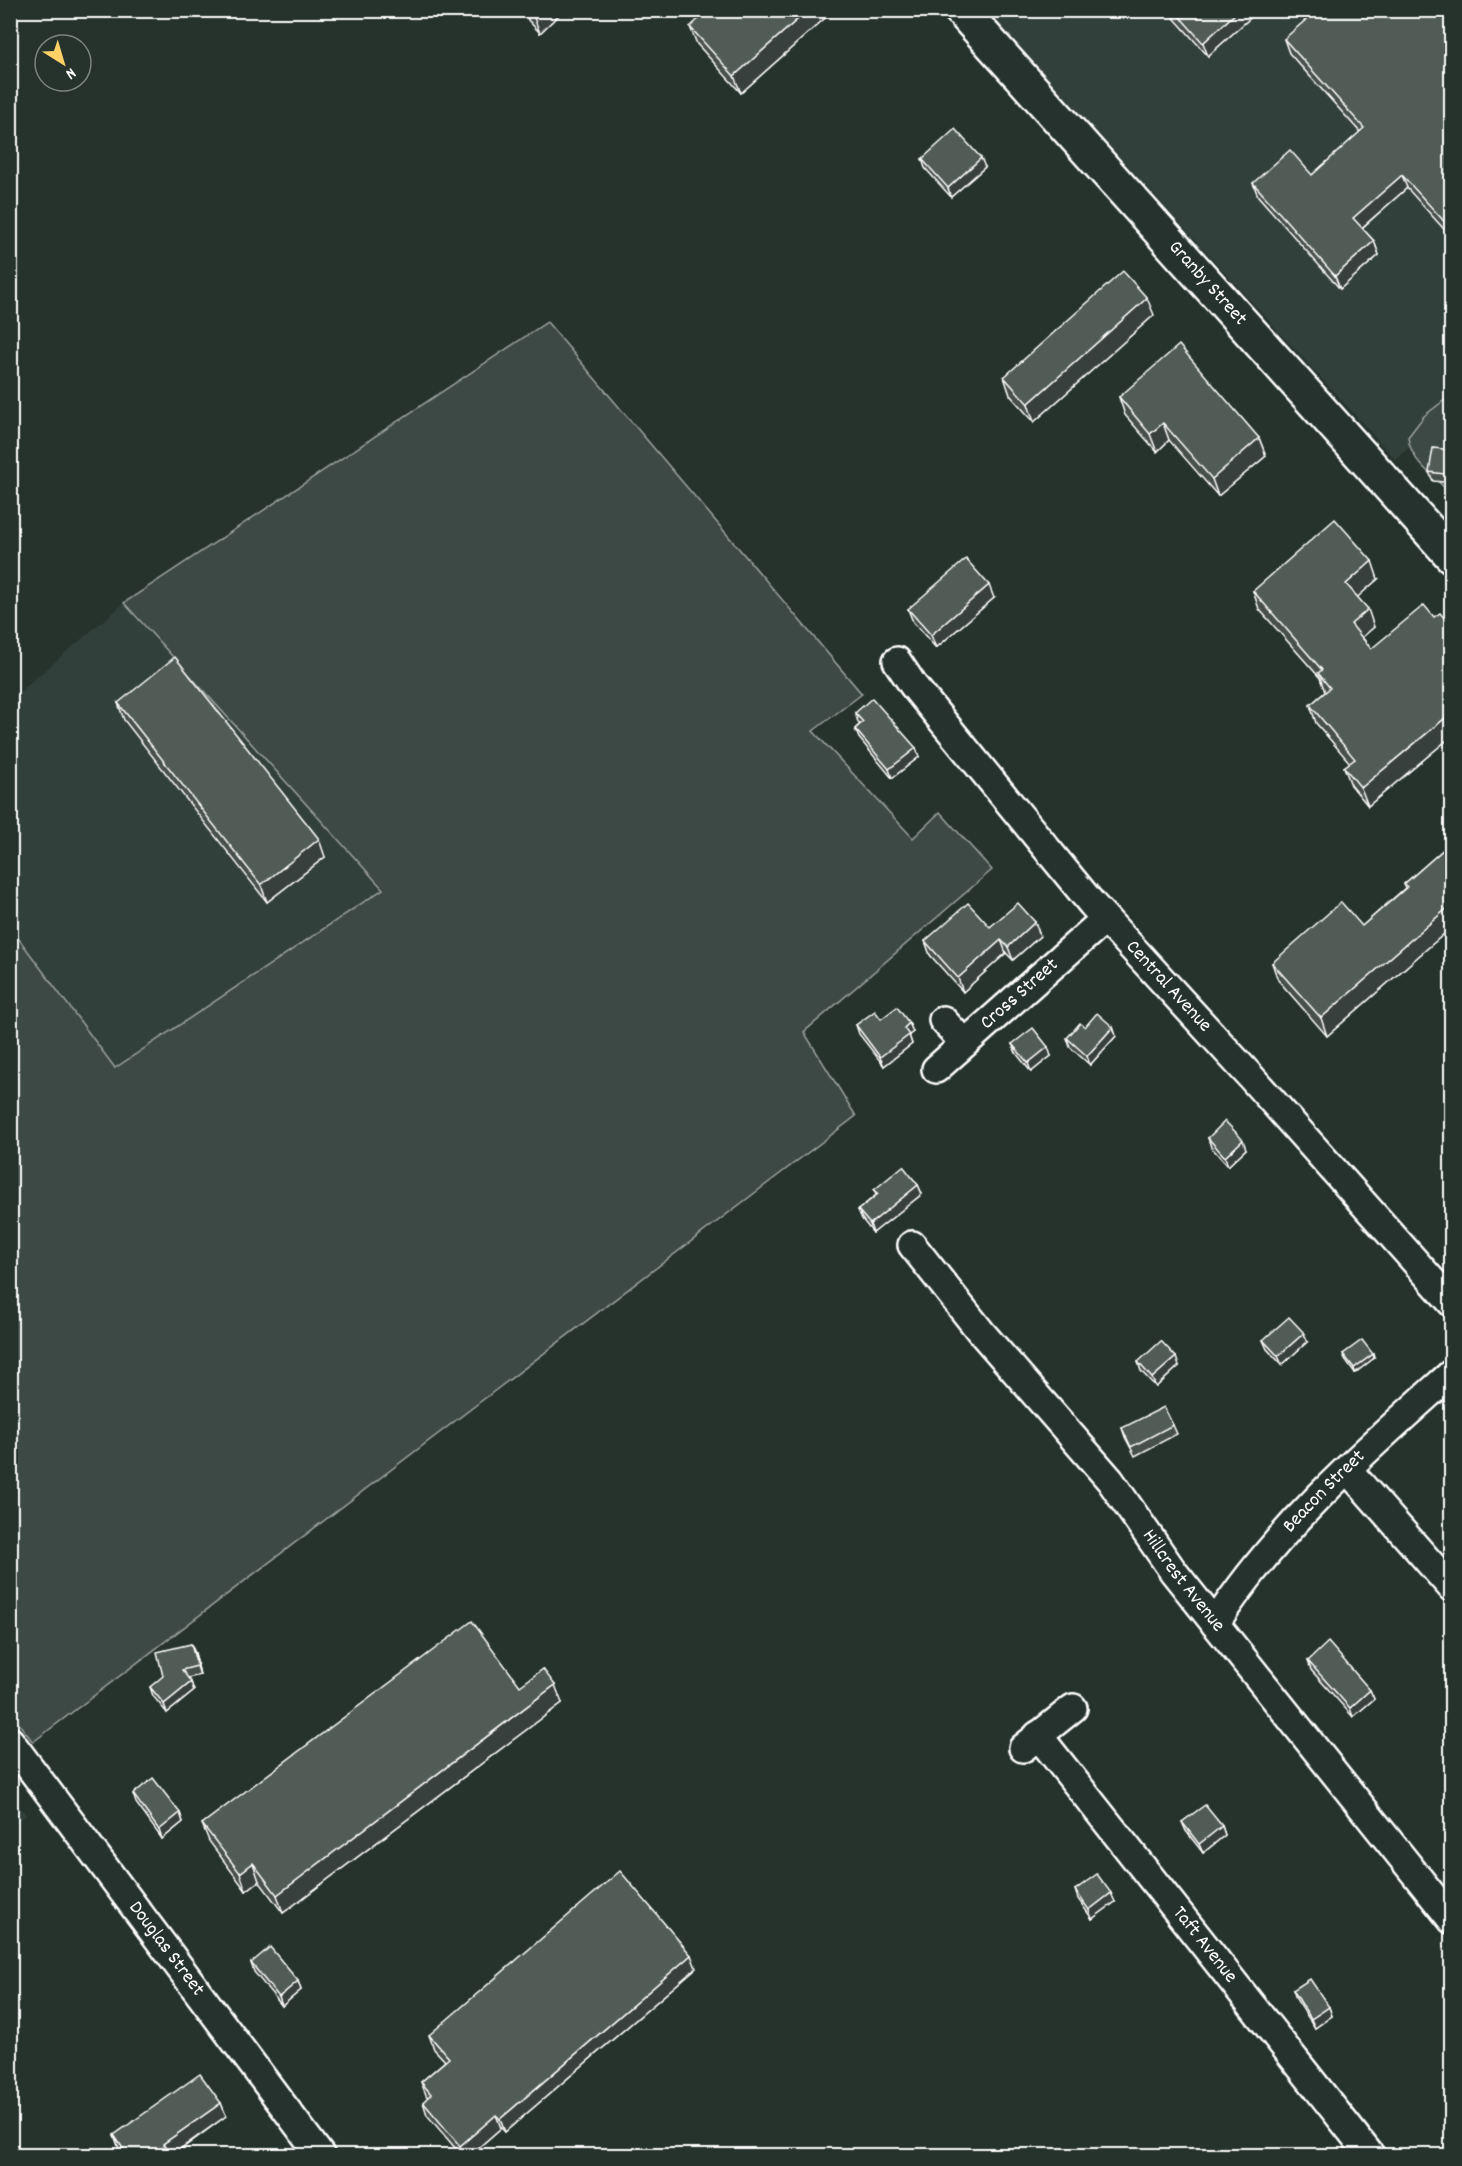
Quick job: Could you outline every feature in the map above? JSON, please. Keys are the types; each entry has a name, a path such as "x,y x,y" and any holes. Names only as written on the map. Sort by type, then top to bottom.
{"main road":[{"name":"Granby Street","path":"961,10 1452,556"}],"street":[{"name":"Central Avenue","path":"897,661 913,685 1105,919 1268,1096 1452,1303"},
{"name":"Cross Street","path":"936,1069 1105,919"},
{"path":"943,1020 964,1043"},
{"name":"Hillcrest Avenue","path":"912,1245 981,1332 1110,1480 1160,1554 1452,1920"},
{"name":"Beacon Street","path":"1215,1624 1258,1563 1348,1470 1452,1373"},
{"path":"1348,1470 1452,1588"},
{"name":"Taft Avenue","path":"1073,1708 1030,1741 1371,2156"},
{"name":"Douglas Street","path":"10,1741 321,2156"}],"shaded area":[{"path":"986,11 1451,11 1451,395 1424,416 1408,436 1410,447 1395,459"},
{"path":"547,322 862,694 813,731 913,838 940,812 992,870 804,1032 856,1116 33,1742 10,1712 10,927 115,1068 383,889 124,603"},
{"path":"1451,395 1451,495 1419,462 1408,437 1424,416"},
{"path":"124,603 383,889 115,1068 11,927 10,700"},
{"path":"11,1795 26,1815 11,1827"}],"building":[{"path":"708,10 808,10 734,76 690,27"},
{"path":"1174,10 1239,10 1203,43"},
{"path":"1317,10 1452,10 1452,230 1402,175 1353,218 1374,241 1335,276 1253,183 1290,150 1312,175 1364,128 1284,39"},
{"path":"955,129 981,158 948,188 922,159"},
{"path":"1123,271 1147,298 1028,404 1004,377"},
{"path":"1179,345 1259,438 1212,479 1163,423 1150,434 1119,397"},
{"path":"1433,448 1452,450 1452,475 1429,472"},
{"path":"1335,519 1372,561 1346,584 1368,609 1351,624 1371,649 1424,605 1434,617 1440,613 1452,627 1452,715 1450,714 1361,788 1344,767 1355,759 1310,705 1330,688 1318,673 1322,670 1253,591"},
{"path":"966,559 989,585 931,635 908,609"},
{"path":"175,657 319,839 261,885 118,703"},
{"path":"872,698 916,748 889,769 855,729 863,722 855,713"},
{"path":"1452,842 1452,904 1321,1018 1272,963 1341,902 1362,926 1407,887 1404,884"},
{"path":"968,903 990,927 1018,903 1035,922 1008,947 1001,940 958,978 925,941"},
{"path":"897,1007 909,1023 904,1028 909,1035 880,1057 856,1025 875,1011 881,1019"},
{"path":"1097,1013 1113,1027 1087,1056 1067,1038 1080,1023 1085,1027"},
{"path":"1033,1028 1048,1047 1028,1063 1012,1044"},
{"path":"1225,1121 1243,1140 1225,1157 1208,1138"},
{"path":"903,1166 918,1185 870,1224 858,1210 878,1194 874,1190"},
{"path":"1289,1317 1304,1333 1278,1356 1263,1340"},
{"path":"1362,1340 1373,1354 1354,1368 1343,1354"},
{"path":"1161,1341 1176,1357 1152,1378 1138,1362"},
{"path":"1164,1407 1173,1425 1131,1447 1122,1428"},
{"path":"472,1621 520,1686 543,1669 555,1685 277,1895 253,1863 240,1873 202,1824"},
{"path":"1328,1642 1370,1690 1350,1708 1308,1661"},
{"path":"191,1644 197,1666 182,1670 191,1682 164,1704 150,1687 163,1676 157,1652"},
{"path":"153,1778 180,1813 159,1830 133,1794"},
{"path":"1205,1805 1222,1826 1199,1844 1182,1822"},
{"path":"620,1871 691,1955 500,2119 496,2115 460,2146 423,2102 431,2094 421,2082 449,2058 429,2035"},
{"path":"1097,1874 1111,1893 1089,1910 1075,1890"},
{"path":"270,1947 298,1981 279,1997 251,1963"},
{"path":"1310,1979 1329,2007 1311,2019 1293,1990"},
{"path":"200,2074 221,2103 163,2144 171,2156 128,2156 114,2135"}]}
